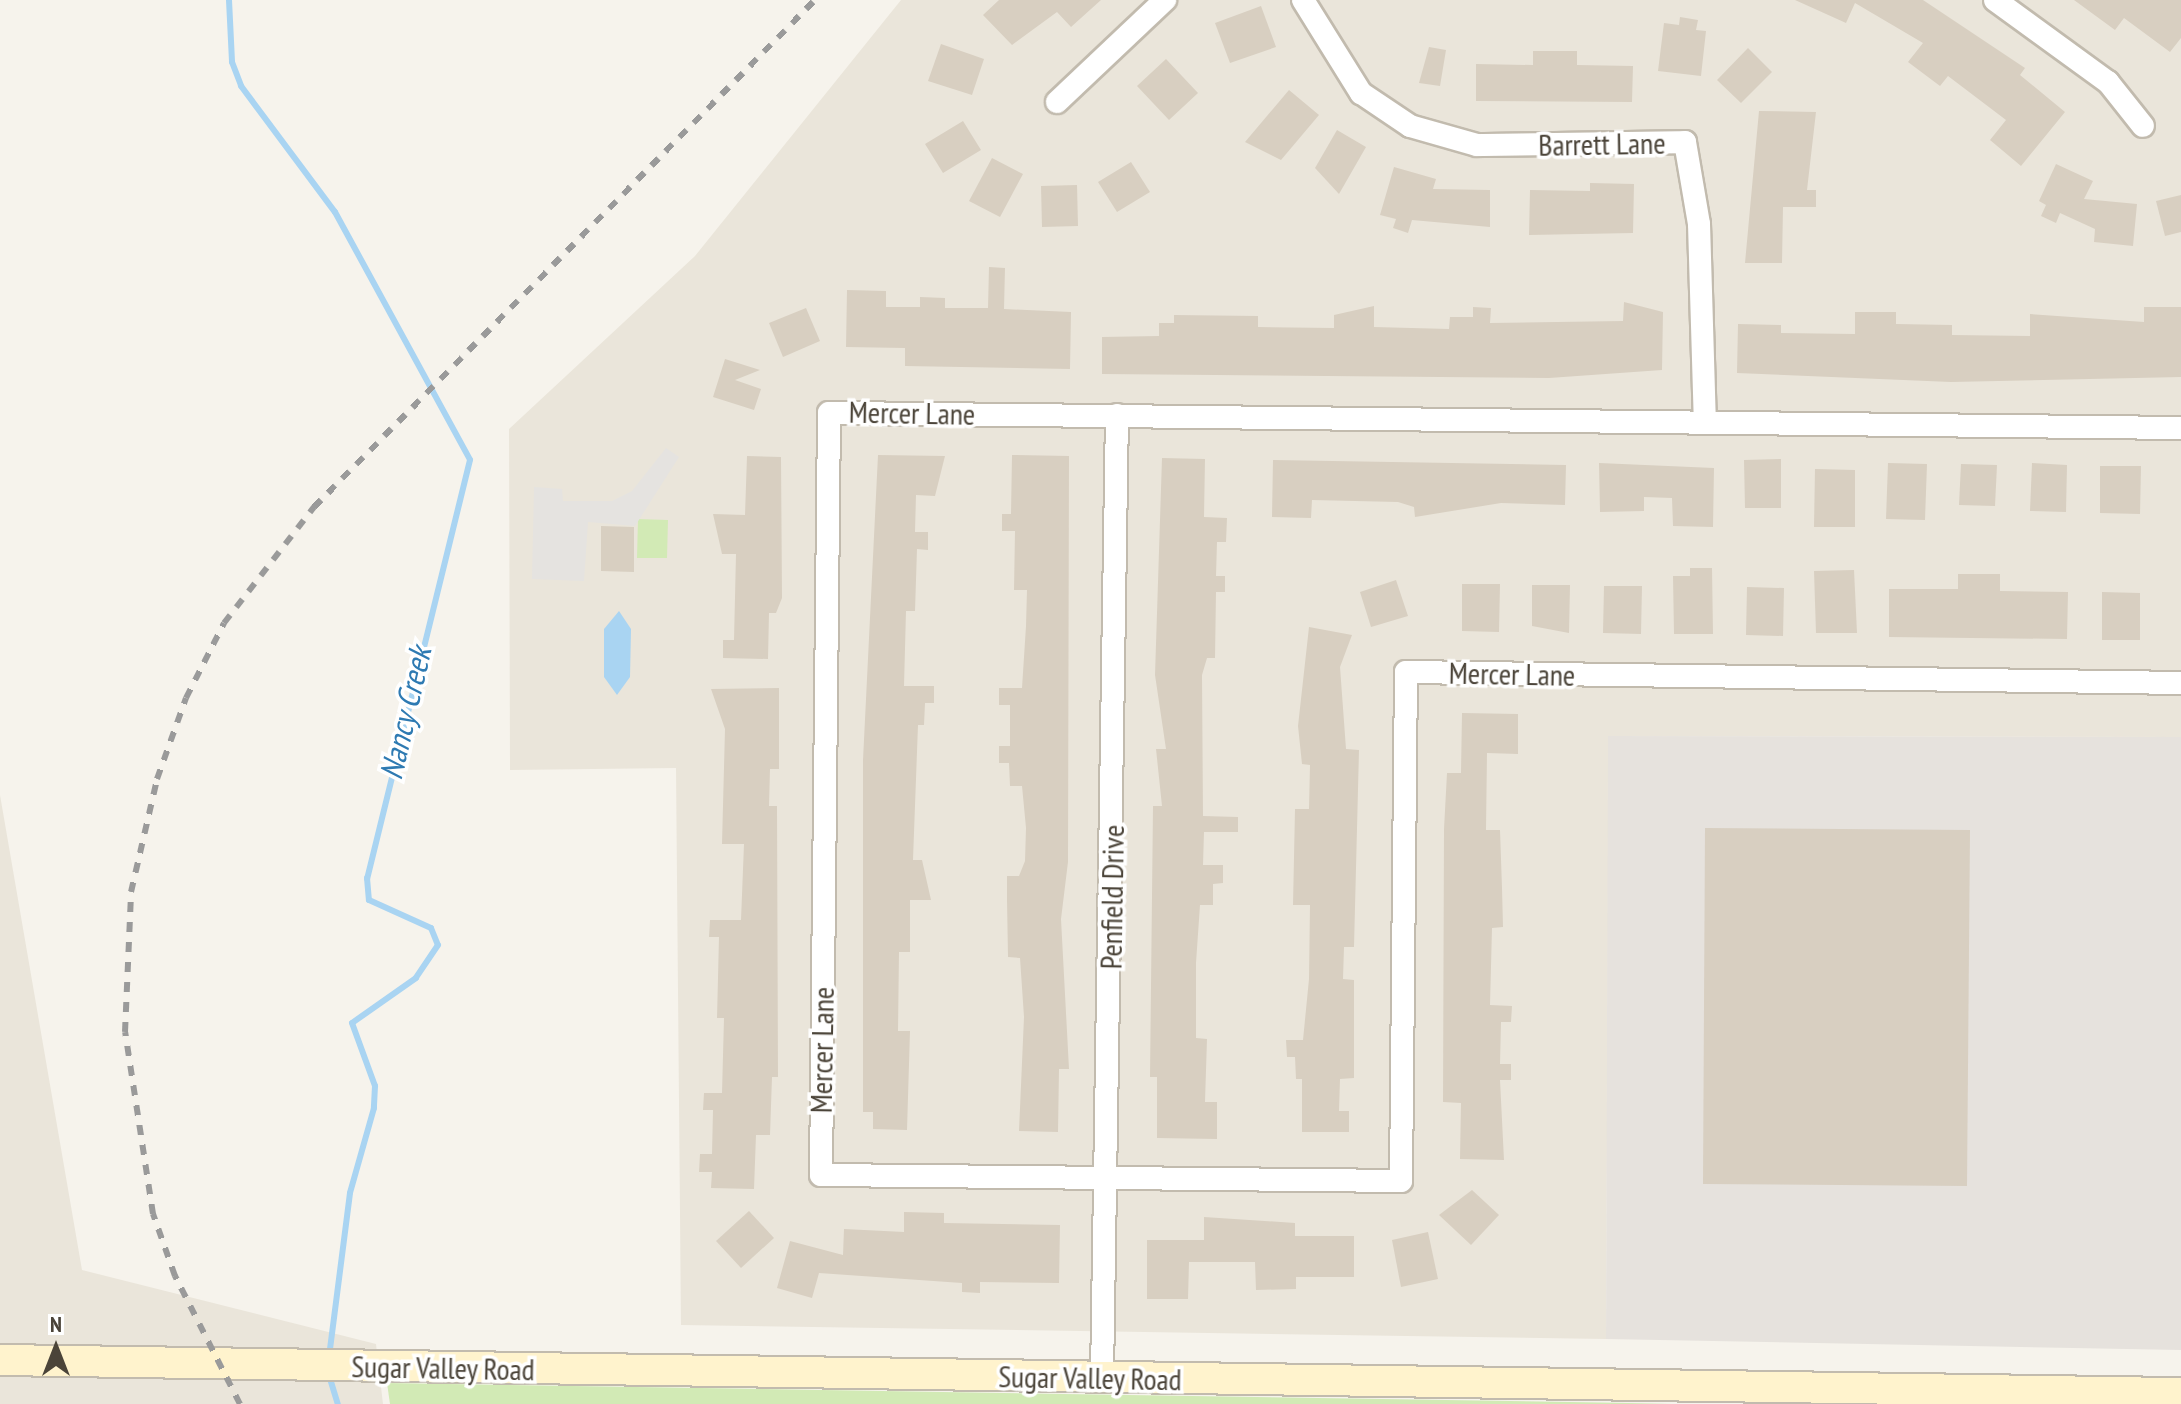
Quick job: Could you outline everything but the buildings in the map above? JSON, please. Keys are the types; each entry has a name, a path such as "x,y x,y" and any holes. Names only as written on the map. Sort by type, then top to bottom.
{"street":[{"path":"1057,102 1165,0"},
{"name":"Barrett Lane","path":"1303,0 1361,93 1410,126 1477,145 1685,142 1699,224 1705,422"},
{"path":"1995,0 2108,82 2143,126"},
{"name":"Mercer Lane","path":"2181,428 829,413 821,1175 1401,1181 1406,672 2181,683"},
{"name":"Penfield Drive","path":"1102,1378 1108,1178 1117,415"},
{"name":"Sugar Valley Road","path":"0,1360 2181,1393"}],"shaded area":[{"path":"901,0 2181,0 2181,737 1609,736 1606,1339 681,1325 676,768 510,770 509,429 695,256"},
{"path":"666,448 679,457 635,526 588,522 584,581 532,579 534,487 562,489 563,501 612,501 632,491"},
{"path":"1608,736 2181,737 2181,1350 1606,1339"},
{"path":"0,795 82,1270 376,1344 383,1404 0,1404"}],"green space":[{"path":"638,519 668,520 667,558 637,558"},
{"path":"387,1383 1628,1403 1672,1404 390,1404"}],"water":[{"path":"619,611 631,629 630,677 617,695 604,677 604,629"}],"waterway":[{"name":"Nancy Creek","path":"229,0 232,62 241,86 335,212 470,460 367,878 369,900 431,928 438,945 416,978 352,1023 375,1086 374,1108 350,1193 329,1357"},
{"name":"Nancy Creek","path":"328,1372 338,1404"}],"railway":[{"path":"240,1404 175,1276 153,1214 125,1032 131,892 157,779 186,698 224,623 314,507 815,0"}]}
